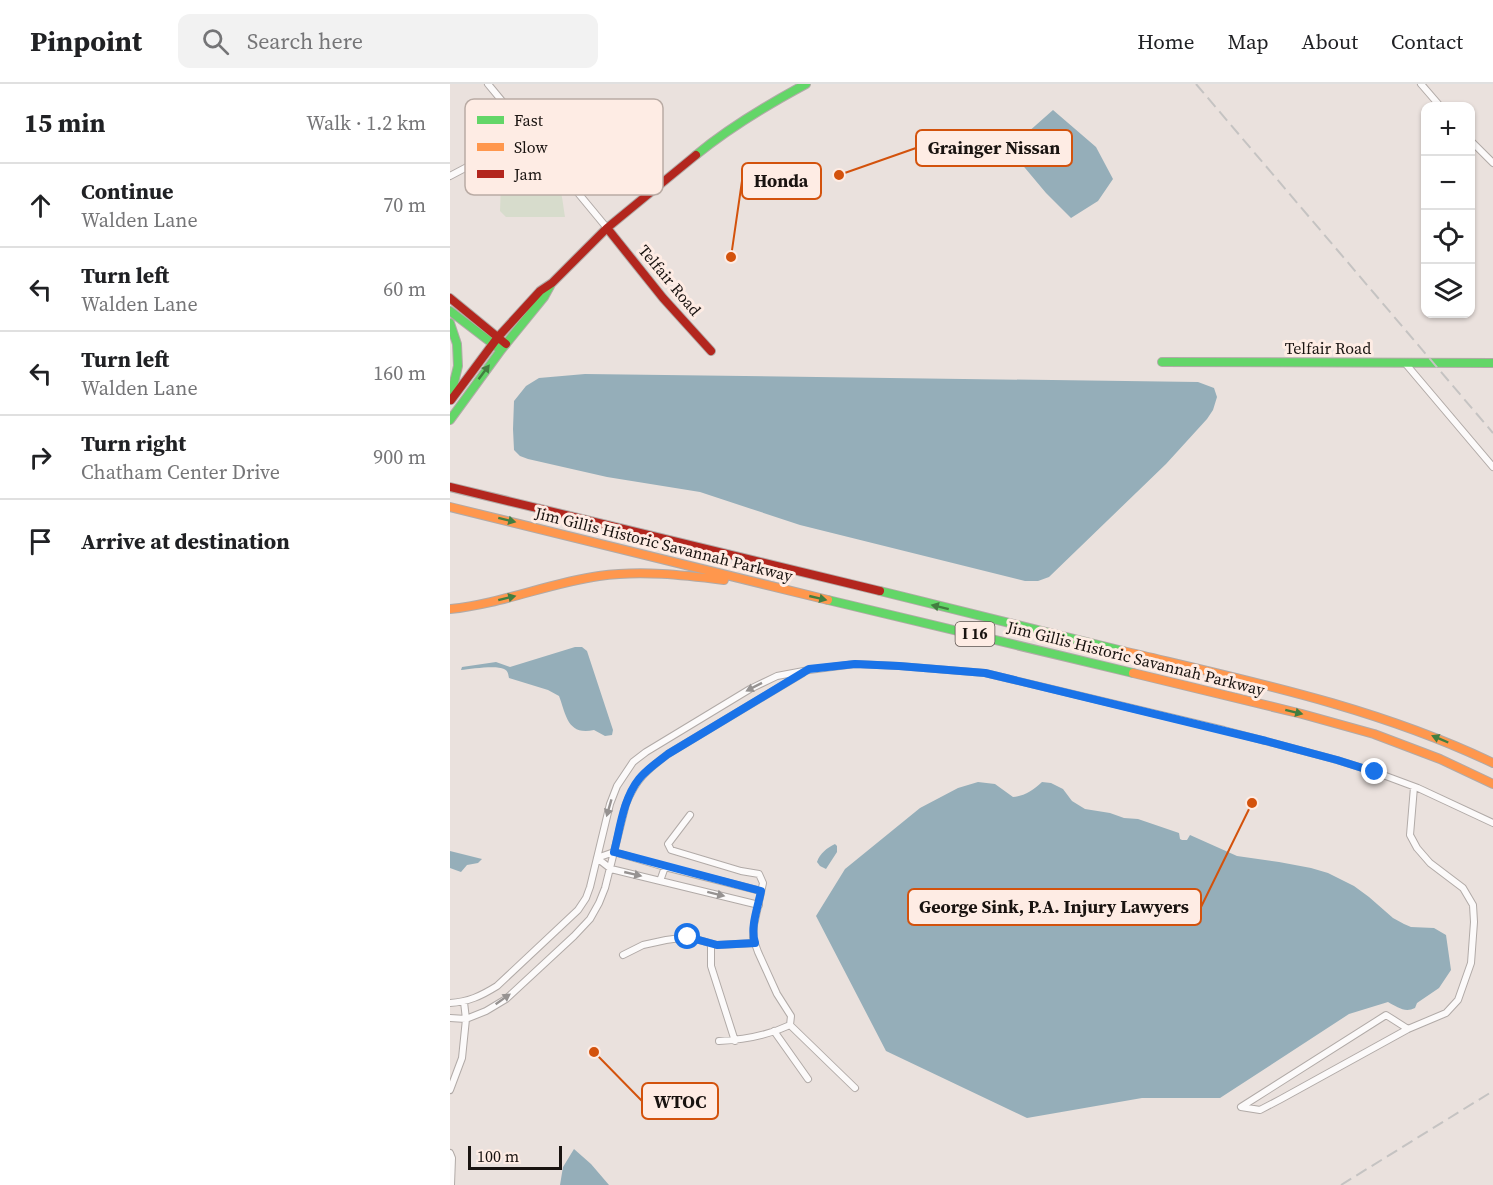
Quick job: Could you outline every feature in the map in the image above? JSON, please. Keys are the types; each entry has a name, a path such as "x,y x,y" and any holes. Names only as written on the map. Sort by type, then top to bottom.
{"main road":[{"path":"663,182 717,138 766,106 806,84"},
{"path":"450,400 496,340 540,291 552,283 607,228 647,195"},
{"name":"Telfair Road","path":"607,228 663,298 711,351"},
{"path":"450,420 544,297 552,283"},
{"path":"450,298 504,347"},
{"path":"450,310 496,340"},
{"path":"450,323 457,344 458,366 450,400"},
{"name":"Telfair Road","path":"1162,362 1493,363"},
{"name":"Jim Gillis Historic Savannah Parkway","path":"450,487 1318,698 1364,711 1441,739 1493,763"},
{"name":"Jim Gillis Historic Savannah Parkway","path":"450,507 1302,714 1374,734 1440,759 1493,784"},
{"path":"450,609 470,608 574,580 632,573 722,579 778,588"}],"street":[{"path":"488,84 501,99"},
{"path":"1421,84 1437,102"},
{"path":"1475,145 1493,163"},
{"path":"450,176 465,168"},
{"path":"580,195 607,228"},
{"path":"1405,363 1493,467"},
{"path":"450,1003 464,1002 497,986 578,910 590,887 613,795 633,762 750,689 777,676 809,669 855,664 985,673 1337,760 1413,787 1493,823"},
{"path":"450,1018 466,1019 506,999 590,919 599,903 611,869 626,804 638,780 651,767 668,754 809,669"},
{"path":"1408,1029 1386,1015 1241,1107 1260,1110 1408,1029 1446,1013 1458,1000 1471,963 1473,905 1463,888 1430,863 1417,848 1410,835 1413,787"},
{"path":"690,815 668,844 671,850 741,871 759,874 763,883 753,938 777,994 791,1016 790,1025"},
{"path":"597,858 614,852 761,891"},
{"path":"597,858 611,869 759,905"},
{"path":"660,881 664,867"},
{"path":"623,955 643,945 688,937 717,945 755,943"},
{"path":"711,944 711,966 735,1041"},
{"path":"450,1090 462,1058 466,1019 464,1002"},
{"path":"718,1041 735,1041 790,1025"},
{"path":"790,1025 855,1088"},
{"path":"774,1031 808,1079"},
{"path":"450,1153 452,1158 451,1185"}],"green space":[{"path":"501,195 562,195 565,217 506,217 500,211"}],"water":[{"path":"1053,110 1096,147 1113,179 1098,201 1071,218 1046,193 1009,149"},
{"path":"585,374 1198,382 1214,388 1217,397 1207,419 1166,464 1049,577 1038,581 1025,581 800,525 700,492 607,477 520,456 514,450 514,401 526,386 539,378"},
{"path":"575,647 582,647 587,651 613,730 612,735 605,736 594,730 578,730 573,727 566,716 559,696 548,690 509,678 508,672 504,669 490,667 461,670 462,667 496,662 510,667"},
{"path":"978,782 995,784 1013,797 1029,792 1042,782 1051,783 1063,789 1072,801 1085,809 1138,819 1179,833 1182,840 1187,840 1190,835 1237,856 1279,862 1328,873 1354,886 1393,918 1404,924 1411,927 1434,928 1446,935 1451,970 1439,988 1417,1003 1415,1008 1404,1010 1388,1002 1349,1014 1220,1098 1142,1098 1027,1118 886,1051 816,916 845,869 920,808 958,788"},
{"path":"835,844 837,852 826,869 820,866 817,862 820,856"},
{"path":"450,851 482,859 478,863 467,865 461,872 450,868"},
{"path":"574,1149 609,1185 560,1185 563,1167"}],"railway":[{"path":"1196,84 1493,433"},
{"path":"1341,1185 1493,1091"}],"traffic: fast":[{"path":"696,155 749,117 806,84"},
{"path":"450,420 550,286"},
{"path":"450,311 501,350"},
{"path":"450,323 457,344 458,366 450,399"},
{"path":"1162,362 1493,363"},
{"path":"880,591 1123,651"},
{"path":"828,600 1133,673"}],"traffic: slow":[{"path":"450,507 828,600"},
{"path":"450,609 488,603 580,579 615,574 662,574 724,580"},
{"path":"1123,651 1265,685 1358,711 1449,743 1493,763"},
{"path":"1133,673 1374,734 1440,759 1493,784"}],"traffic: jam":[{"path":"663,182 696,155"},
{"path":"451,400 498,337 540,291 552,283 607,228 647,195"},
{"path":"607,228 663,298 711,351"},
{"path":"450,298 506,344"},
{"path":"450,487 880,591"}],"place":[{"name":"Grainger Nissan","path":"839,175"},
{"name":"Honda","path":"731,257"},
{"name":"George Sink, P.A. Injury Lawyers","path":"1252,803"},
{"name":"WTOC","path":"594,1052"}],"route":[{"path":"688,937 717,945 755,943 754,925 761,891 614,852 626,804 638,780 668,754 809,669 855,664 985,673 1266,741 1375,772"}]}
